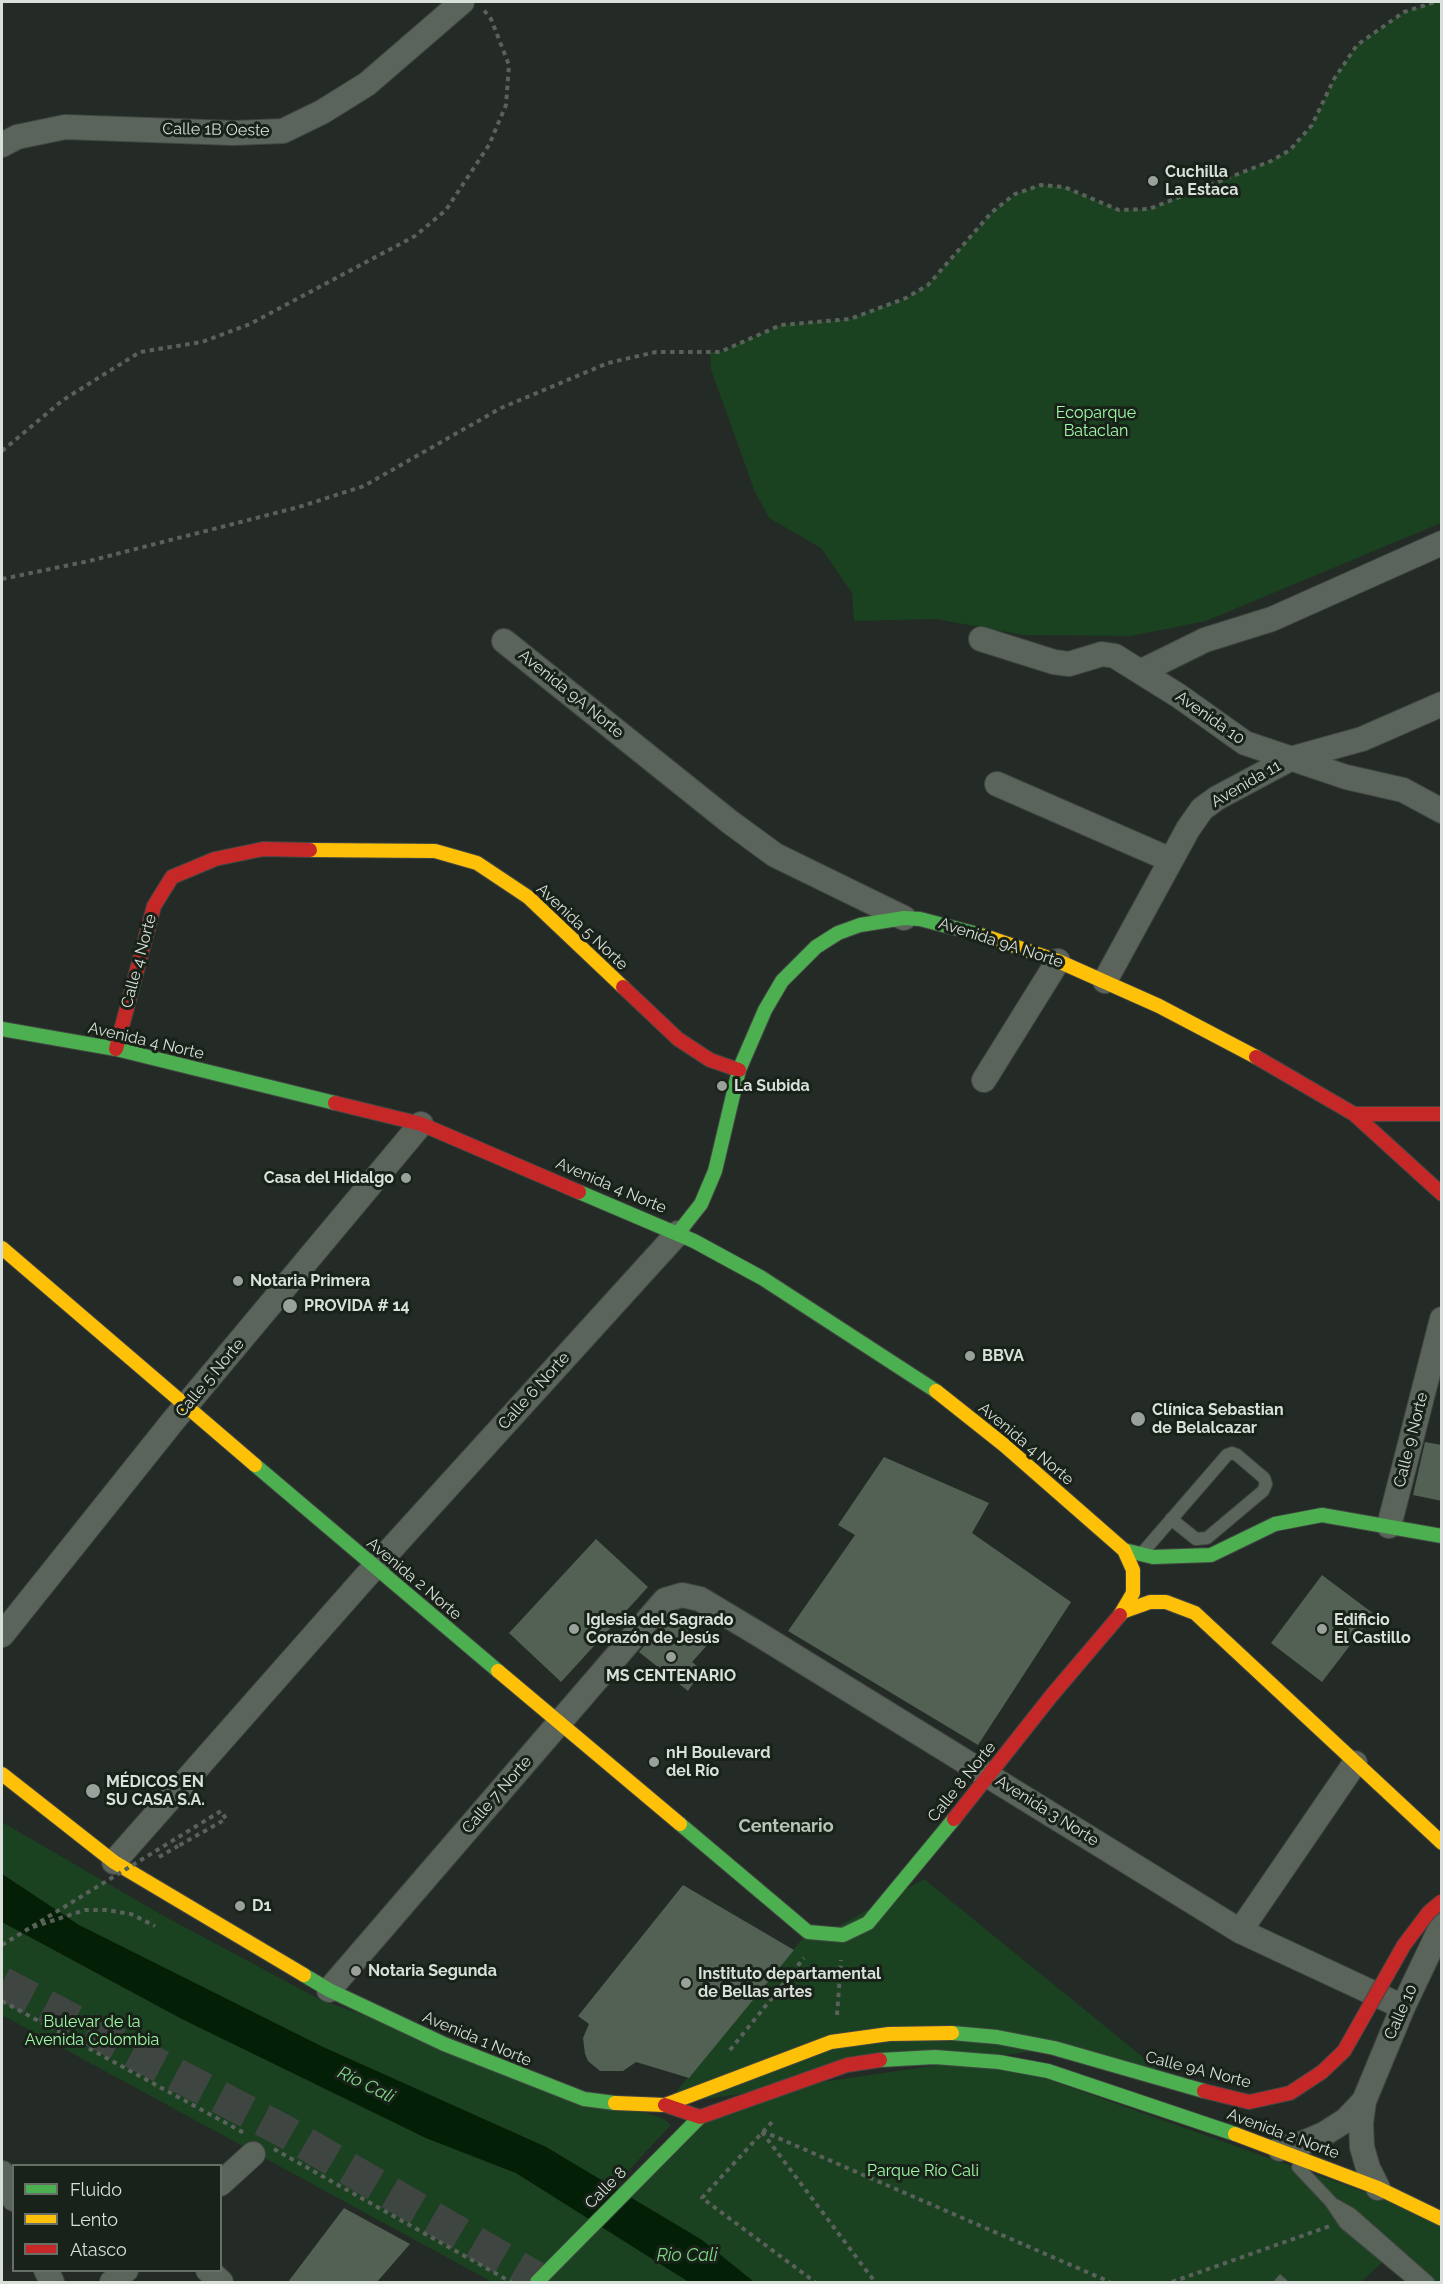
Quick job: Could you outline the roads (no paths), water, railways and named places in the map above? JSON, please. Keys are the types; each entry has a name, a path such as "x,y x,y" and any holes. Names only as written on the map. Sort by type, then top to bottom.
{"main road":[{"name":"Avenida 5 Norte","path":"172,877 214,860 263,849 435,851 477,863 528,897 678,1040 710,1060 739,1070"},
{"name":"Calle 4 Norte","path":"116,1049 154,906 172,877"},
{"name":"Avenida 9A Norte","path":"904,918 950,925 1058,961 1221,1037 1354,1114 1442,1194"},
{"name":"Calle 6 Norte","path":"678,1233 701,1204 715,1171 739,1070 765,1010 782,981 800,961 838,933 860,925 904,918"},
{"name":"Avenida 4 Norte","path":"2,1029 116,1049 421,1124 678,1233 762,1278 919,1378 1004,1445 1124,1550"},
{"path":"1354,1114 1442,1114"},
{"name":"Avenida 2 Norte","path":"2,1250 808,1932"},
{"path":"1124,1550 1140,1555 1167,1558 1211,1555 1275,1524 1322,1515 1442,1536"},
{"name":"Calle 8 Norte","path":"808,1932 843,1935 868,1923 990,1776 1122,1612 1133,1593 1134,1582 1130,1560 1124,1550"},
{"path":"1199,1570 1211,1555"},
{"path":"1122,1612 1136,1605 1158,1602 1194,1606 1442,1844"},
{"name":"Avenida 1 Norte","path":"2,1774 114,1862 329,1990 444,2044 585,2099 636,2106 665,2105 840,2040 933,2032 997,2037"},
{"path":"12,1801 114,1862"},
{"name":"Calle 9A Norte","path":"997,2037 1054,2048 1249,2102 1290,2093 1322,2072 1344,2051 1404,1945 1429,1912 1442,1901"},
{"path":"997,2037 1109,2091"},
{"path":"665,2105 700,2117 837,2068 891,2059 935,2057 999,2062 1048,2071 1109,2091"},
{"name":"Avenida 2 Norte","path":"1109,2091 1281,2149 1378,2188 1442,2219"},
{"name":"Calle 8","path":"537,2283 700,2117"}],"street":[{"name":"Calle 1B Oeste","path":"2,145 17,137 65,128 234,133 283,131 322,112 367,84 462,2"},
{"path":"1142,671 1205,640 1272,619 1442,543"},
{"name":"Avenida 10","path":"981,639 1054,662 1069,663 1102,654 1116,656 1142,671 1245,743 1346,777 1403,790 1442,811"},
{"name":"Avenida 9A Norte","path":"504,641 730,822 776,855 904,918"},
{"name":"Avenida 11","path":"1105,981 1171,860 1202,809 1290,759 1362,739 1442,704"},
{"path":"997,784 1171,860"},
{"path":"984,1080 1058,961"},
{"name":"Calle 5 Norte","path":"2,1635 186,1406 421,1124"},
{"name":"Calle 6 Norte","path":"114,1862 374,1567 678,1233"},
{"name":"Calle 9 Norte","path":"1389,1526 1442,1319"},
{"name":"Avenida 3 Norte","path":"665,1600 682,1595 700,1599 1240,1931 1403,2007"},
{"name":"Calle 7 Norte","path":"329,1990 665,1600"},
{"path":"1240,1931 1355,1763"},
{"name":"Calle 10","path":"1378,2188 1368,2168 1362,2147 1360,2124 1364,2101 1403,2007 1442,1925"},
{"name":"Calle 10","path":"1281,2149 1303,2144 1324,2134 1346,2120 1364,2101"},
{"path":"222,2182 253,2154"},
{"path":"2,2173 12,2195"},
{"path":"112,2283 125,2272"},
{"path":"209,2272 221,2283"}],"lane":[{"path":"1140,1555 1171,1519 1227,1455 1232,1453 1264,1478 1266,1485 1263,1491 1201,1540 1171,1519"},
{"path":"1231,1517 1250,1536"},
{"path":"1281,2149 1331,2202 1345,2223 1416,2283"},
{"path":"1331,2202 1351,2214 1428,2283"}],"water":[{"name":"Rio Cali","path":"2,1874 79,1925 323,2047 546,2147 702,2240 754,2282 689,2282 516,2173 426,2138 182,2019 2,1922"}],"tunnel":[{"path":"2,1983 284,2131 543,2282"}],"place":[{"name":"Cuchilla La Estaca","path":"1153,181"},
{"name":"La Subida","path":"722,1086"},
{"name":"Casa del Hidalgo","path":"406,1178"},
{"name":"Notaria Primera","path":"238,1281"},
{"name":"PROVIDA # 14","path":"290,1306"},
{"name":"BBVA","path":"970,1356"},
{"name":"Clínica Sebastian de Belalcazar","path":"1138,1419"},
{"name":"Iglesia del Sagrado Corazón de Jesús","path":"574,1629"},
{"name":"Edificio El Castillo","path":"1322,1629"},
{"name":"MS CENTENARIO","path":"671,1657"},
{"name":"nH Boulevard del Río","path":"654,1762"},
{"name":"MÉDICOS EN SU CASA S.A.","path":"93,1791"},
{"name":"D1","path":"240,1906"},
{"name":"Notaria Segunda","path":"356,1971"},
{"name":"Instituto departamental de Bellas artes","path":"686,1983"}],"district":[{"name":"Centenario","path":"786,1827"}],"park label":[{"name":"Ecoparque Bataclan","path":"1096,422"},
{"name":"Bulevar de la Avenida Colombia","path":"92,2031"},
{"name":"Parque Río Cali","path":"923,2171"}],"water label":[{"name":"Río Cali","path":"366,2085"}]}
